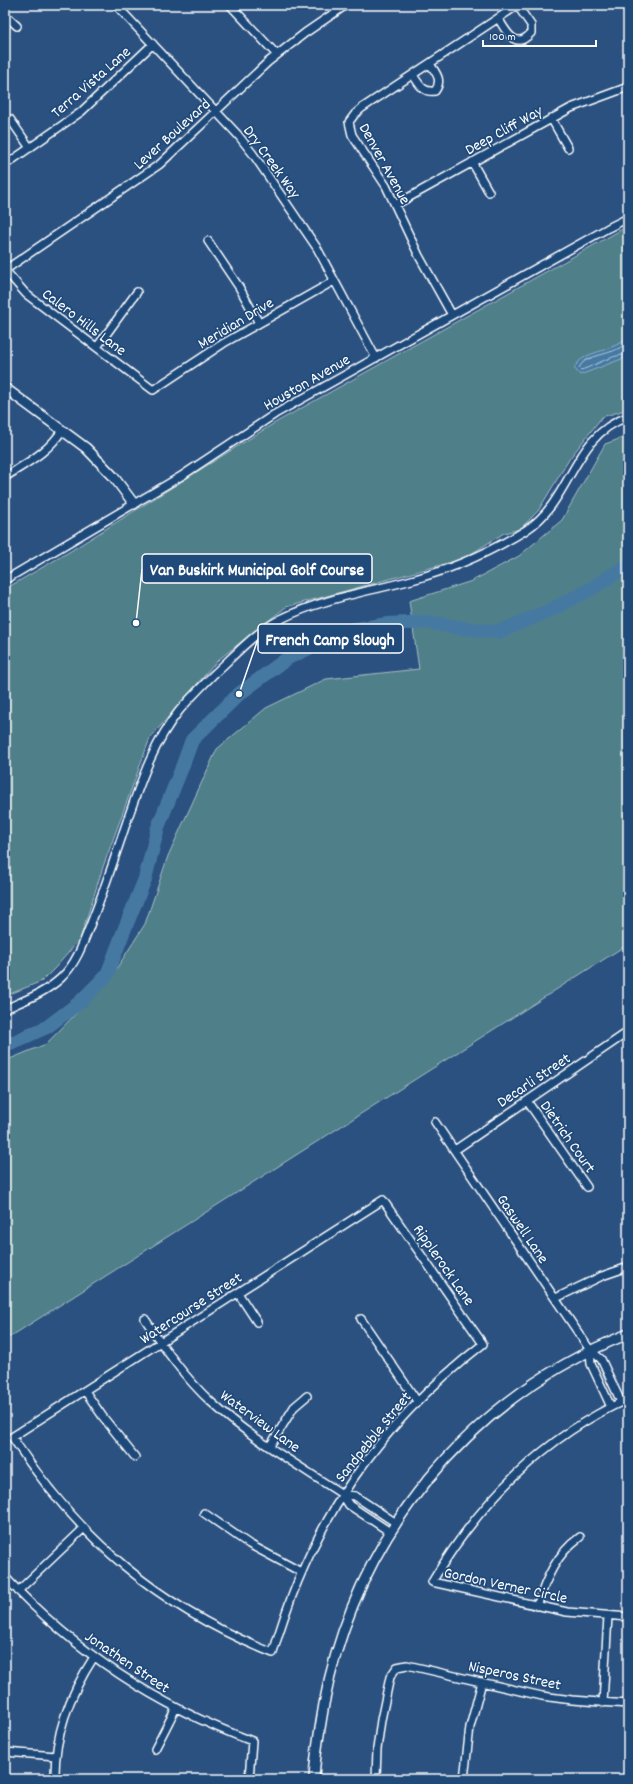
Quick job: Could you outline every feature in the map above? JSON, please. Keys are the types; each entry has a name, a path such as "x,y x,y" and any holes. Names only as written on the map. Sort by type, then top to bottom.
{"street":[{"name":"Dry Creek Way","path":"116,5 216,111 253,154 317,248 376,358"},
{"path":"230,5 277,55"},
{"name":"Lever Boulevard","path":"5,270 160,164 277,55 305,33 346,5"},
{"path":"498,18 511,38 518,40 526,39 531,33 531,25 518,5"},
{"name":"Denver Avenue","path":"452,315 419,256 395,205 374,167 352,135 349,122 362,108 518,5"},
{"path":"5,15 17,26"},
{"name":"Terra Vista Lane","path":"5,165 81,112 153,44"},
{"path":"413,75 422,89 429,92 435,91 439,86 440,79 430,64"},
{"name":"Deep Cliff Way","path":"395,205 551,118 597,97 628,87"},
{"path":"551,118 568,148"},
{"path":"10,119 30,148"},
{"path":"472,162 489,192"},
{"name":"Houston Avenue","path":"5,580 183,475 275,414 628,218"},
{"path":"208,241 239,287 259,323"},
{"name":"Calero Hills Lane","path":"5,270 26,294 153,390"},
{"name":"Meridian Drive","path":"153,390 224,343 334,281"},
{"path":"97,347 137,292"},
{"path":"5,388 62,430 100,461 134,504"},
{"path":"5,1009 46,990 62,977 72,964 82,946 101,898 142,779 161,737 181,709 232,656 265,628 283,617 324,602 432,574 484,554 533,526 543,516 567,482 589,443 611,425 628,417"},
{"path":"5,477 39,454 51,444 62,430"},
{"name":"Decarli Street","path":"455,1150 628,1032"},
{"name":"Dietrich Court","path":"527,1100 587,1187"},
{"name":"Gaswell Lane","path":"435,1122 590,1350 600,1359 625,1401"},
{"name":"Watercourse Street","path":"83,1529 47,1487 12,1437 384,1200"},
{"name":"Ripplerock Lane","path":"384,1200 483,1344"},
{"path":"556,1298 602,1276 628,1267"},
{"path":"238,1293 257,1322"},
{"name":"Waterview Lane","path":"145,1319 175,1363 210,1402 270,1446 342,1494 355,1496 396,1523"},
{"path":"361,1319 417,1401"},
{"path":"314,1779 321,1720 334,1660 356,1595 396,1523 439,1465 483,1422 534,1382 590,1350 628,1334"},
{"name":"Sandpebble Street","path":"83,1529 123,1566 166,1598 212,1626 273,1653 290,1599 301,1572 316,1540 342,1494 375,1448 417,1401 458,1364 483,1344"},
{"name":"Gaswell Lane","path":"590,1350 591,1364 611,1407"},
{"path":"85,1391 103,1417 135,1457"},
{"path":"270,1446 294,1407 307,1396"},
{"name":"Gordon Verner Circle","path":"625,1401 611,1407 551,1445 511,1479 471,1524 445,1559 432,1582 538,1606 608,1616 628,1617"},
{"name":"Waterview Lane","path":"342,1494 348,1505 390,1532"},
{"path":"204,1512 249,1544 301,1572"},
{"path":"18,1591 83,1529"},
{"path":"538,1606 548,1576 557,1560 568,1546 580,1537"},
{"name":"Jonathen Street","path":"5,1577 63,1633 130,1682 204,1722 252,1742 249,1779"},
{"path":"603,1703 608,1616"},
{"path":"55,1779 56,1756 61,1728 67,1709 83,1674 94,1657"},
{"name":"Nisperos Street","path":"376,1779 377,1749 381,1720 390,1677 397,1666 408,1665 542,1696 603,1703 628,1704"},
{"path":"464,1779 470,1727 482,1682"},
{"path":"155,1749 176,1708"},
{"path":"5,1752 56,1756"}],"green space":[{"path":"628,226 628,409 602,417 570,458 538,511 520,529 504,533 463,559 286,607 218,660 150,738 103,867 80,939 42,981 5,996 5,589 69,552 273,424"},
{"path":"628,436 628,944 5,1340 5,1061 46,1044 110,979 145,924 168,856 217,749 266,708 326,679 419,669 409,601 472,581 519,556 562,520 605,444"}],"water":[{"path":"628,339 628,360 624,358 580,375 574,368 577,363 586,356 609,348"}],"waterway":[{"path":"5,1043 14,1042 47,1027 80,1002 107,975 145,879 158,827 192,740 239,694 288,658 349,630 388,624 428,622 461,628 498,632 551,610 589,590 628,565"}],"place":[{"name":"Van Buskirk Municipal Golf Course","path":"136,623"},
{"name":"French Camp Slough","path":"239,694"}]}
